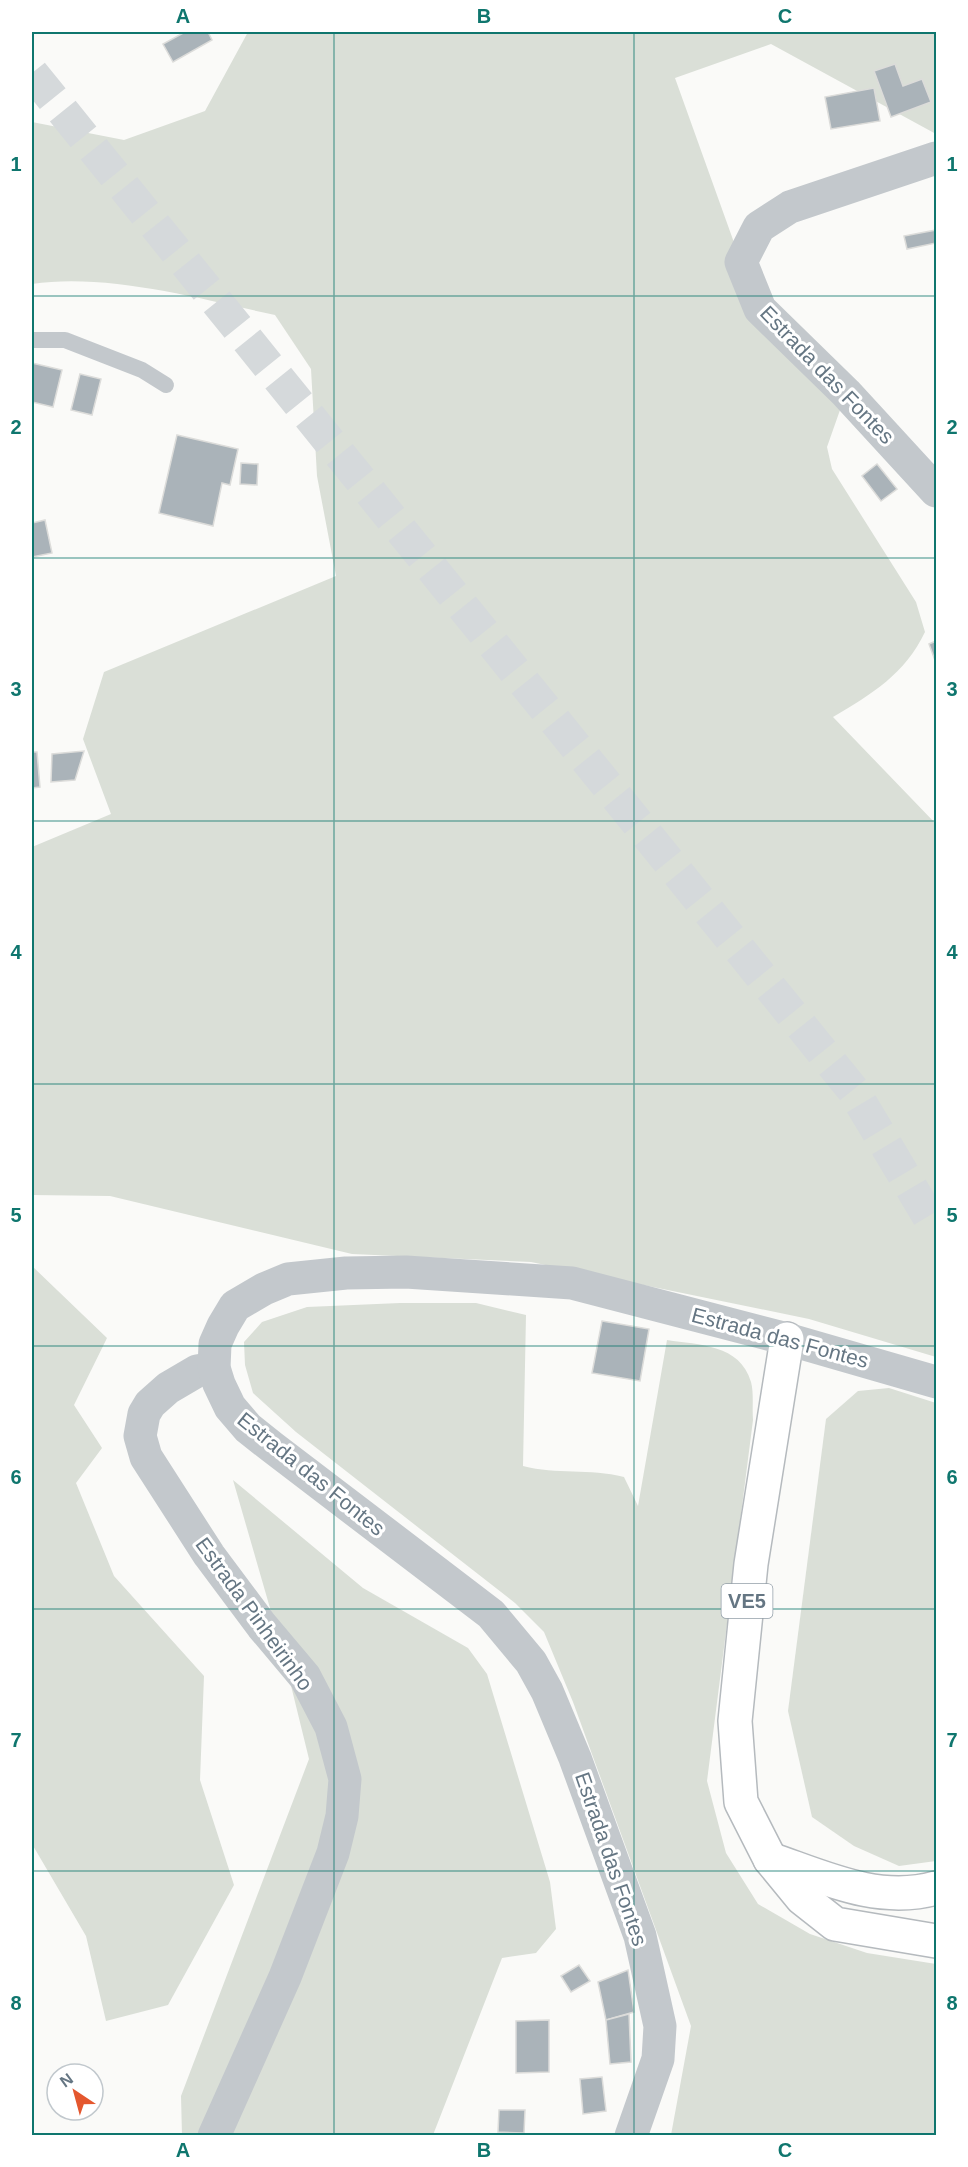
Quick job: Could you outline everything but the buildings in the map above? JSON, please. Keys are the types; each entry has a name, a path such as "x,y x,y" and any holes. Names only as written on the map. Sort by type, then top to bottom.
{"main road":[{"name":"VE5","path":"787,1339 751,1564 735,1721 741,1802 770,1859 802,1898 835,1924 936,1941"},
{"path":"770,1859 874,1893 912,1895 936,1888"}],"street":[{"name":"Estrada das Fontes","path":"936,158 790,207 759,226 741,262 760,309 846,393 936,491"},
{"name":"Estrada das Fontes","path":"631,2136 658,2059 660,2026 640,1936 575,1758 547,1691 531,1662 491,1614 248,1428 230,1407 214,1368 215,1344 235,1306 264,1289 288,1279 346,1273 406,1272 572,1283 787,1339 936,1382"},
{"name":"Estrada Pinheirinho","path":"214,1368 197,1371 168,1388 150,1404 144,1414 140,1436 146,1457 209,1555 262,1626 305,1677 331,1727 345,1779 342,1816 333,1853 285,1977 214,2136"}],"lane":[{"path":"32,340 65,340 142,370 166,385"}],"shaded area":[{"path":"248,32 936,32 936,134 771,44 675,78 741,262 846,393 827,447 832,469 916,602 925,632 908,660 886,682 833,717 936,824 936,1357 809,1319 531,1262 352,1254 110,1196 32,1195 32,847 111,814 83,739 104,672 336,576 317,476 311,369 275,315 185,295 123,285 91,282 32,284 32,122 124,140 205,111"},
{"path":"32,1266 107,1338 74,1405 102,1448 76,1483 114,1576 204,1676 200,1780 234,1885 168,2005 106,2021 86,1936 32,1844"},
{"path":"476,1303 526,1315 523,1466 624,1477 638,1506 667,1340 705,1345 728,1353 746,1369 752,1386 753,1420 707,1781 726,1853 758,1904 810,1934 867,1953 936,1964 936,2135 671,2135 691,2026 573,1702 544,1632 515,1603 296,1432 253,1393 245,1365 244,1342 262,1322 307,1307"},
{"path":"889,1388 936,1403 936,1861 899,1866 854,1846 812,1817 788,1711 826,1419 858,1391"},
{"path":"233,1480 363,1588 468,1648 487,1674 550,1882 556,1929 536,1953 502,1958 433,2135 182,2135 181,2096 309,1759 283,1653"}],"tunnel":[{"path":"32,73 853,1090 936,1229"}]}
